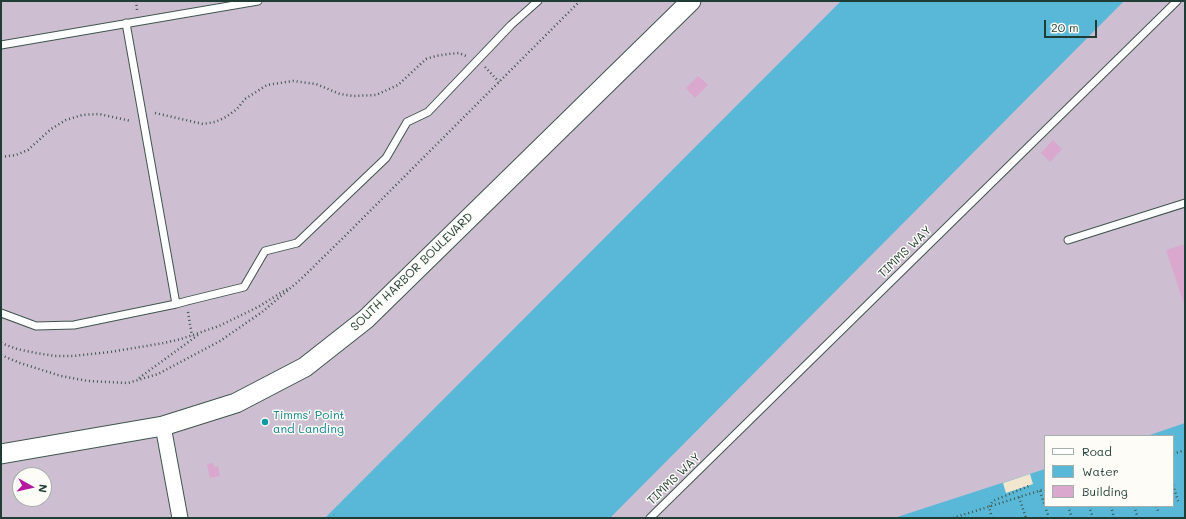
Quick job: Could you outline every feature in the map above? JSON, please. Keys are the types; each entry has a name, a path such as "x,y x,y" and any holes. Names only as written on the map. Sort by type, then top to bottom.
{"street":[{"name":"SOUTH HARBOR BOULEVARD","path":"1,454 163,426 236,403 304,367 366,319 691,1"},
{"path":"163,426 180,518"}],"lane":[{"path":"1,45 258,1"},
{"path":"1,313 36,326 74,325 176,304 187,300 244,287 265,251 297,243 386,158 407,122 428,112 511,25 538,1"},
{"name":"TIMMS WAY","path":"650,518 1177,1"},
{"path":"126,23 176,304"},
{"path":"1068,240 1185,203"}],"path":[{"path":"138,379 158,374 220,341 262,312 300,280 580,1"},
{"path":"154,112 204,124 215,122 226,117 237,109 246,99 267,85 293,80 316,84 340,94 364,96 376,95 398,85 426,60 436,56 459,53 485,67 499,82"},
{"path":"1,157 16,155 28,150 51,129 66,120 82,116 99,114 144,123"},
{"path":"1,343 17,349 36,353 55,356 73,356 146,346 182,339 225,323 258,307 300,280"},
{"path":"1,355 48,373 75,379 128,384 138,379 200,333"},
{"path":"1174,454 1185,451"},
{"path":"992,518 989,507 993,501 1031,485"},
{"path":"1174,488 1180,504"},
{"path":"953,518 1044,489"},
{"path":"1040,491 1044,503"},
{"path":"1019,497 1026,518"},
{"path":"1045,507 1049,518"},
{"path":"1068,507 1072,518"},
{"path":"1089,507 1093,518"},
{"path":"1111,507 1114,518"},
{"path":"1134,507 1138,518"},
{"path":"1156,507 1158,511"},
{"path":"331,518 334,515"}],"shaded area":[{"path":"1,1 1185,1 1185,518 1,518"}],"water":[{"path":"841,1 1124,1 610,518 325,518"},
{"path":"1185,423 1185,518 894,518 1044,469 1044,507 1174,507 1174,435 1150,435"}],"pier":[{"path":"1030,474 1033,484 1006,493 1003,483"}],"building":[{"path":"698,76 708,85 695,98 686,88"},
{"path":"1053,140 1062,149 1050,162 1041,153"},
{"path":"1185,244 1185,307 1166,250"},
{"path":"213,463 214,467 218,466 220,476 210,478 207,464"}],"place":[{"name":"Timms' Point and Landing","path":"265,422"}]}
